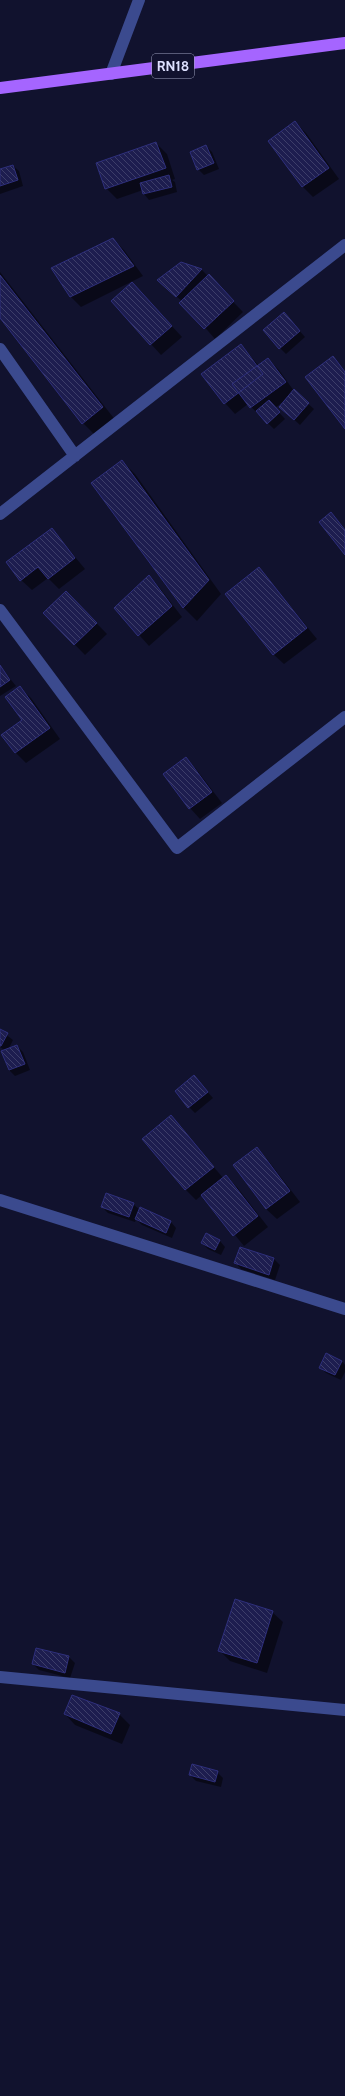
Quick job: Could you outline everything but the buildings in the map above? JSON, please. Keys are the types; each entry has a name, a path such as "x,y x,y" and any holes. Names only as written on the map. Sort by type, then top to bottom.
{"main road":[{"name":"RN18","path":"0,88 345,43"}],"street":[{"path":"111,74 139,0"},
{"path":"0,514 345,245"},
{"path":"0,349 75,456"},
{"path":"0,610 177,848 345,717"},
{"path":"0,1200 345,1309"},
{"path":"0,1677 345,1710"}]}
